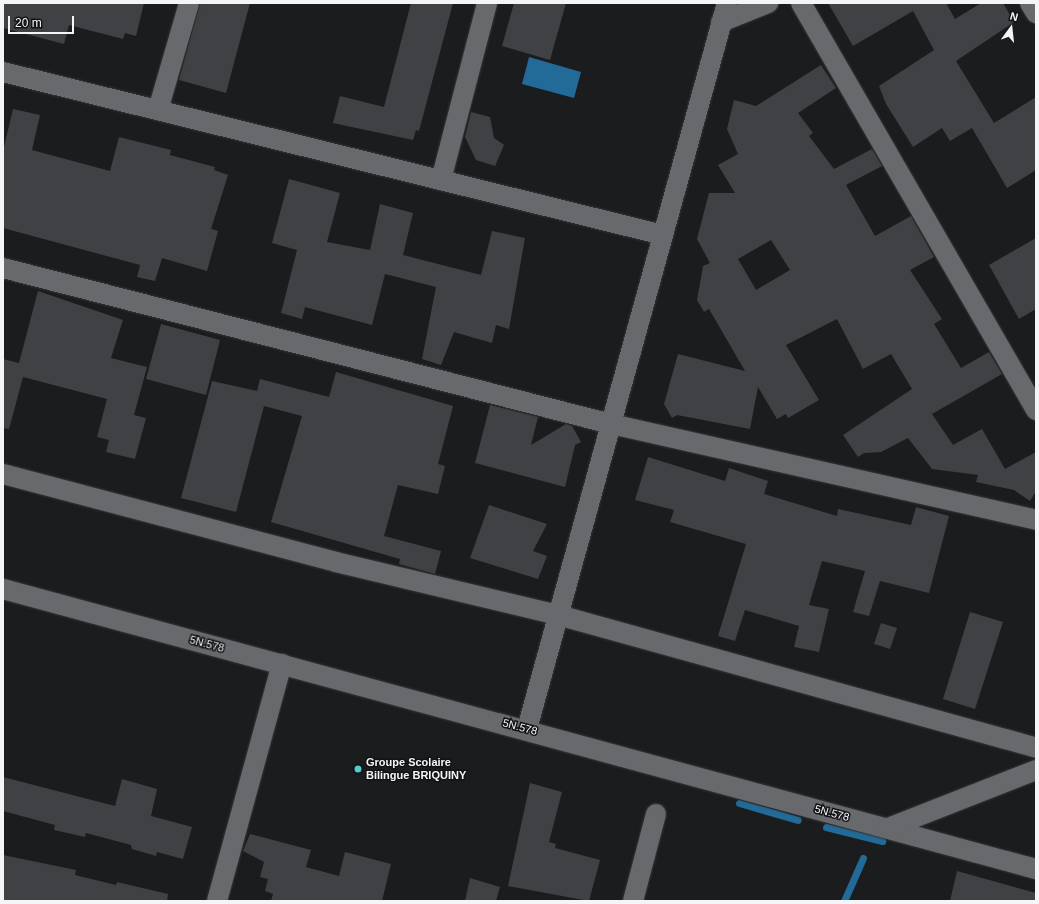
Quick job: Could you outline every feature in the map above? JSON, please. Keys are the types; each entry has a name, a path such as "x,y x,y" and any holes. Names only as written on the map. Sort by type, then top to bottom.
{"street":[{"path":"158,110 190,3"},
{"path":"440,180 487,3"},
{"path":"527,729 727,3"},
{"path":"721,22 768,3"},
{"path":"801,3 1036,410"},
{"path":"1030,3 1036,13"},
{"path":"3,72 663,235"},
{"path":"3,268 611,424 1036,520"},
{"path":"3,474 336,562 558,615 1036,748"},
{"name":"5N.578","path":"3,589 527,729 1036,869"},
{"path":"217,901 282,664"},
{"path":"888,828 1036,770"},
{"path":"633,901 656,814"}],"water":[{"path":"529,57 581,72 574,98 522,84"}],"building":[{"path":"3,3 144,3 136,36 125,33 123,39 69,25 64,44 3,28"},
{"path":"200,3 250,3 226,93 179,80"},
{"path":"411,3 453,3 419,131 416,130 413,140 333,123 340,96 384,107"},
{"path":"514,3 566,3 550,60 502,46"},
{"path":"828,3 946,3 955,19 981,3 1003,3 1014,22 956,61 994,123 1036,97 1036,170 1007,188 972,128 950,141 942,128 913,147 886,104 879,86 934,50 913,11 853,46"},
{"path":"821,65 836,88 798,113 813,133 809,136 834,169 872,149 882,166 846,185 875,236 911,216 934,257 910,270 942,319 934,324 961,368 989,352 1002,374 932,414 953,445 982,429 1005,469 1036,452 1036,491 1030,501 1014,490 976,482 978,475 932,469 908,438 881,452 864,453 858,457 843,435 912,389 891,354 863,369 837,319 786,345 819,400 788,418 786,414 777,419 758,387 750,429 677,415 672,418 664,404 678,354 745,371 709,309 704,312 697,300 703,266 710,263 697,239 709,193 735,193 718,165 738,154 727,129 734,100 756,106","holes":["771,240 790,270 756,290 738,259"]},
{"path":"13,109 40,115 32,150 110,171 119,137 171,150 170,155 215,167 214,170 228,175 211,229 218,231 207,271 162,258 155,281 137,277 140,265 3,228 3,151"},
{"path":"471,112 490,117 494,138 504,145 495,166 476,160 465,137"},
{"path":"289,179 340,193 327,242 370,250 380,204 413,213 403,255 481,275 492,231 525,238 509,329 496,325 492,343 454,332 441,365 422,359 436,287 385,274 372,325 305,307 302,319 281,313 297,250 272,243"},
{"path":"1036,238 1036,309 1019,319 989,265"},
{"path":"38,291 123,320 111,358 147,367 134,415 146,418 135,459 106,452 109,440 97,437 107,399 23,377 9,429 3,428 3,359 19,363"},
{"path":"161,324 220,340 206,395 146,379"},
{"path":"336,372 453,406 438,464 445,466 438,494 398,485 384,536 441,551 435,574 399,564 400,559 271,522 302,416 264,406 236,512 181,498 212,381 257,391 260,379 329,397"},
{"path":"490,405 538,417 531,445 566,424 572,426 581,442 575,445 565,487 475,463"},
{"path":"648,457 725,481 729,468 768,481 764,494 837,516 838,509 911,525 916,507 949,516 929,593 880,581 869,616 853,612 865,571 822,561 809,605 829,609 819,652 794,647 799,626 745,610 735,641 718,636 746,544 670,522 674,510 635,500"},
{"path":"489,505 547,524 533,551 547,556 538,579 470,558"},
{"path":"970,612 1003,622 975,709 943,699"},
{"path":"881,623 897,628 890,649 874,644"},
{"path":"3,777 115,806 122,779 157,789 151,816 192,827 183,859 157,852 156,856 132,849 131,845 86,833 85,837 54,830 55,825 3,811"},
{"path":"530,783 562,792 549,842 556,844 555,848 600,860 589,901 508,886"},
{"path":"250,834 311,850 306,867 339,876 345,852 391,864 382,901 271,901 273,894 265,891 268,879 260,877 264,862 243,851"},
{"path":"3,855 76,870 75,875 116,885 117,882 168,894 167,901 3,901"},
{"path":"957,871 1036,893 1036,901 950,901"},
{"path":"470,878 500,887 496,901 465,901"}],"waterway":[{"path":"739,803 798,820"},
{"path":"826,827 882,841"},
{"path":"844,901 863,858"}],"place":[{"name":"Groupe Scolaire Bilingue BRIQUINY","path":"358,769"}]}
